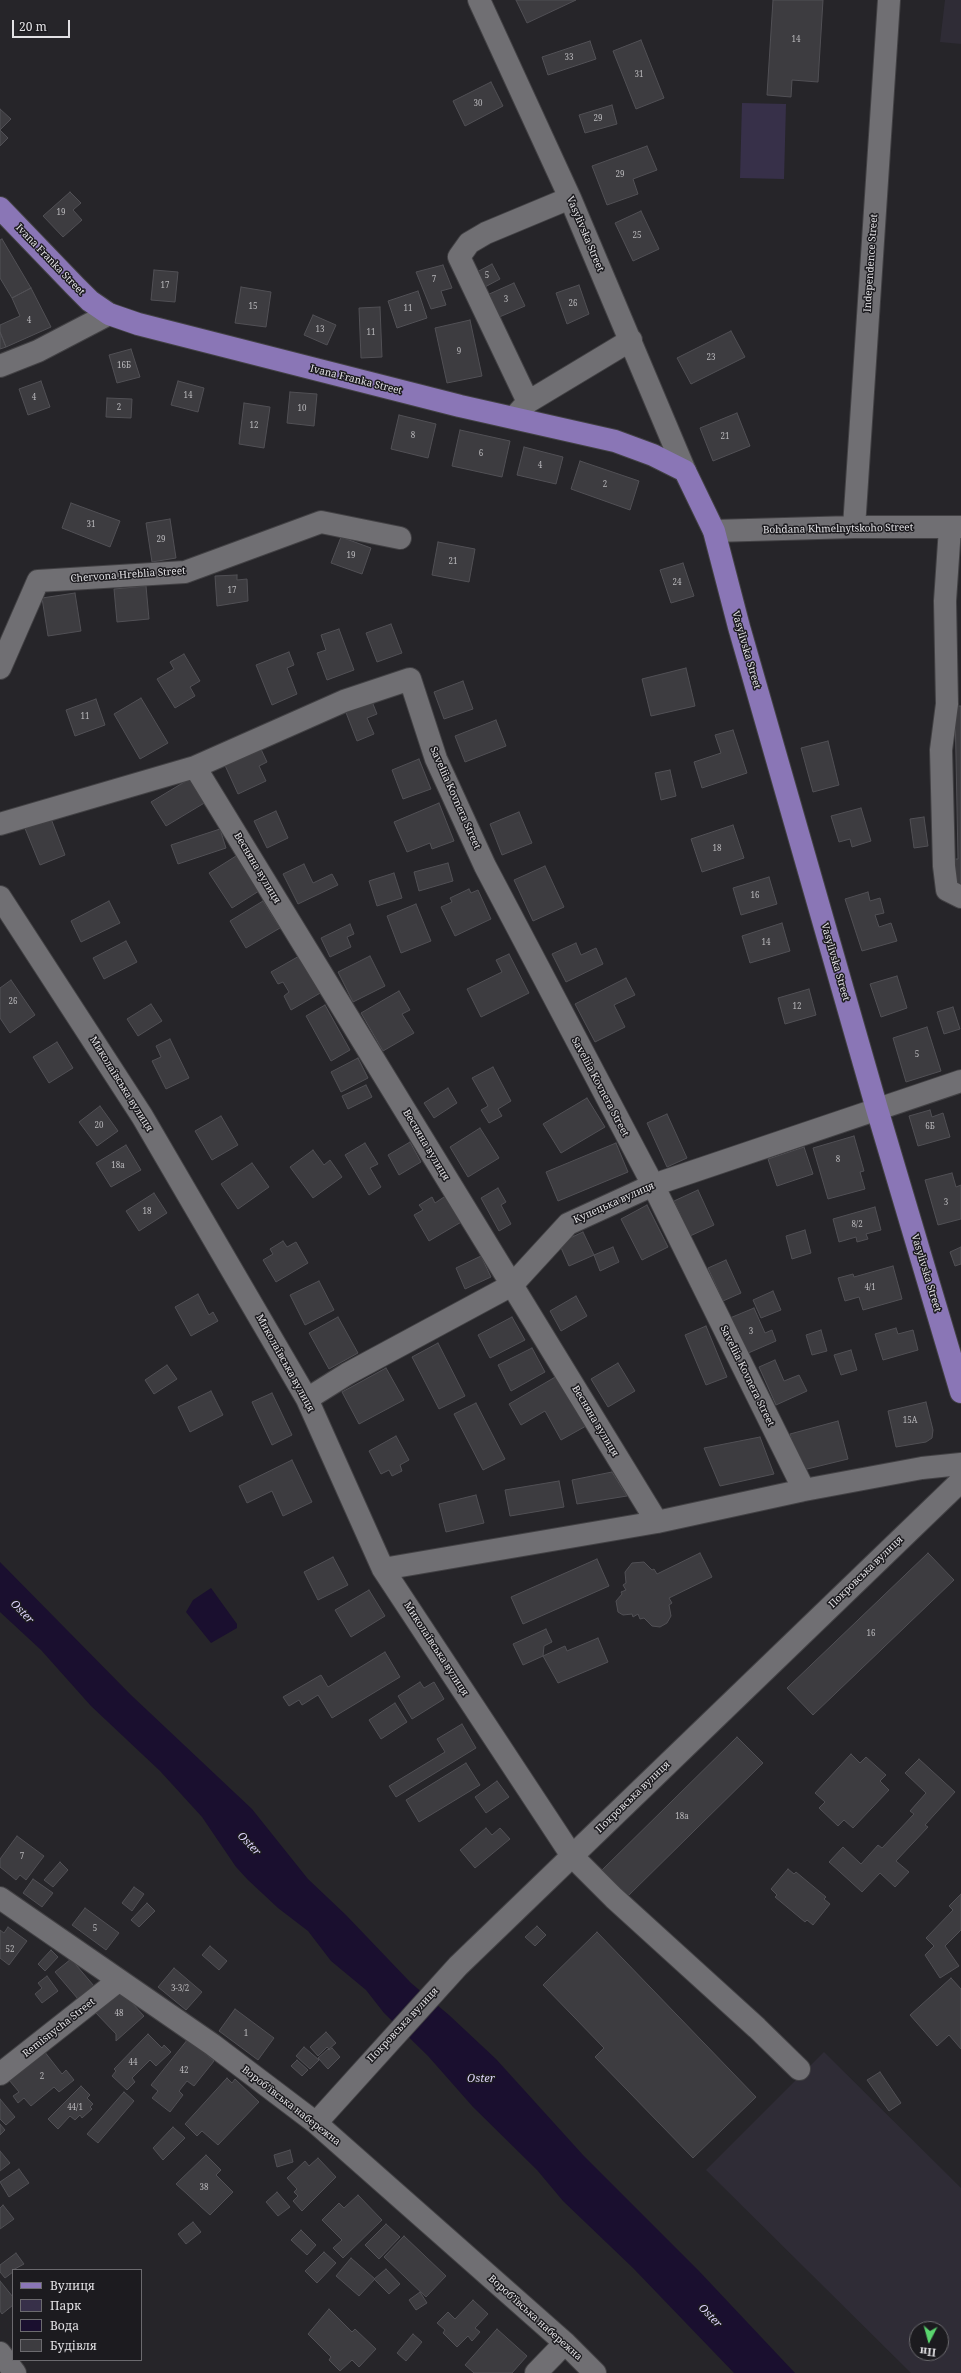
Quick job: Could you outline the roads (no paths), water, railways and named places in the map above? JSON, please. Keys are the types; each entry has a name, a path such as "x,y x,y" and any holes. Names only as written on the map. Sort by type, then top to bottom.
{"main road":[{"name":"Ivana Franka Street","path":"0,208 90,301 109,314 138,324 206,342 513,418 615,441 653,455 685,471"},
{"path":"685,471 714,531"},
{"name":"Vasylivska Street","path":"714,531 739,627 877,1109 961,1392"}],"street":[{"name":"Vasylivska Street","path":"479,0 570,198 685,471"},
{"name":"Independence Street","path":"854,527 889,0"},
{"path":"528,402 459,257 470,243 486,233 570,198"},
{"path":"0,366 38,352 109,314"},
{"path":"513,418 528,402 631,340"},
{"name":"Chervona Hreblia Street","path":"0,668 38,581 185,572 321,522 400,538"},
{"name":"Bohdana Khmelnytskoho Street","path":"714,531 854,527 955,528"},
{"path":"955,528 945,601 947,704 941,750 944,866 947,890 961,897"},
{"name":"Saveliia Kovnera Street","path":"195,767 344,701 410,679 436,759 485,866 652,1185 804,1490"},
{"path":"0,824 195,767"},
{"name":"Весняна вулиця","path":"195,767 657,1522"},
{"name":"Миколаївська вулиця","path":"0,897 142,1116 307,1399 383,1569 572,1856 614,1898 757,2028 799,2069"},
{"name":"Купецька вулиця","path":"307,1399 347,1374 512,1286 568,1224 652,1185 961,1081"},
{"name":"Покровська вулиця","path":"383,1569 657,1522 804,1490 922,1468 961,1478"},
{"name":"Покровська вулиця","path":"316,2123 458,1966 961,1478"},
{"name":"Воробʼївська набережна","path":"0,1898 118,1981 213,2045 316,2123 565,2343 595,2373"},
{"name":"Remisnycha Street","path":"0,2074 118,1981"},
{"path":"536,2373 565,2343"},
{"path":"0,2353 15,2373"}],"water":[{"name":"Oster","path":"0,1562 131,1695 252,1809 308,1879 346,1915 411,1983 449,2015 496,2059 583,2155 699,2271 795,2373 734,2373 633,2268 563,2201 537,2170 473,2107 428,2056 384,2013 366,1990 331,1961 308,1931 278,1908 248,1880 236,1867 202,1817 160,1771 91,1706 41,1650 0,1612"},
{"path":"211,1588 237,1624 237,1628 211,1643 186,1612 193,1600"}]}
